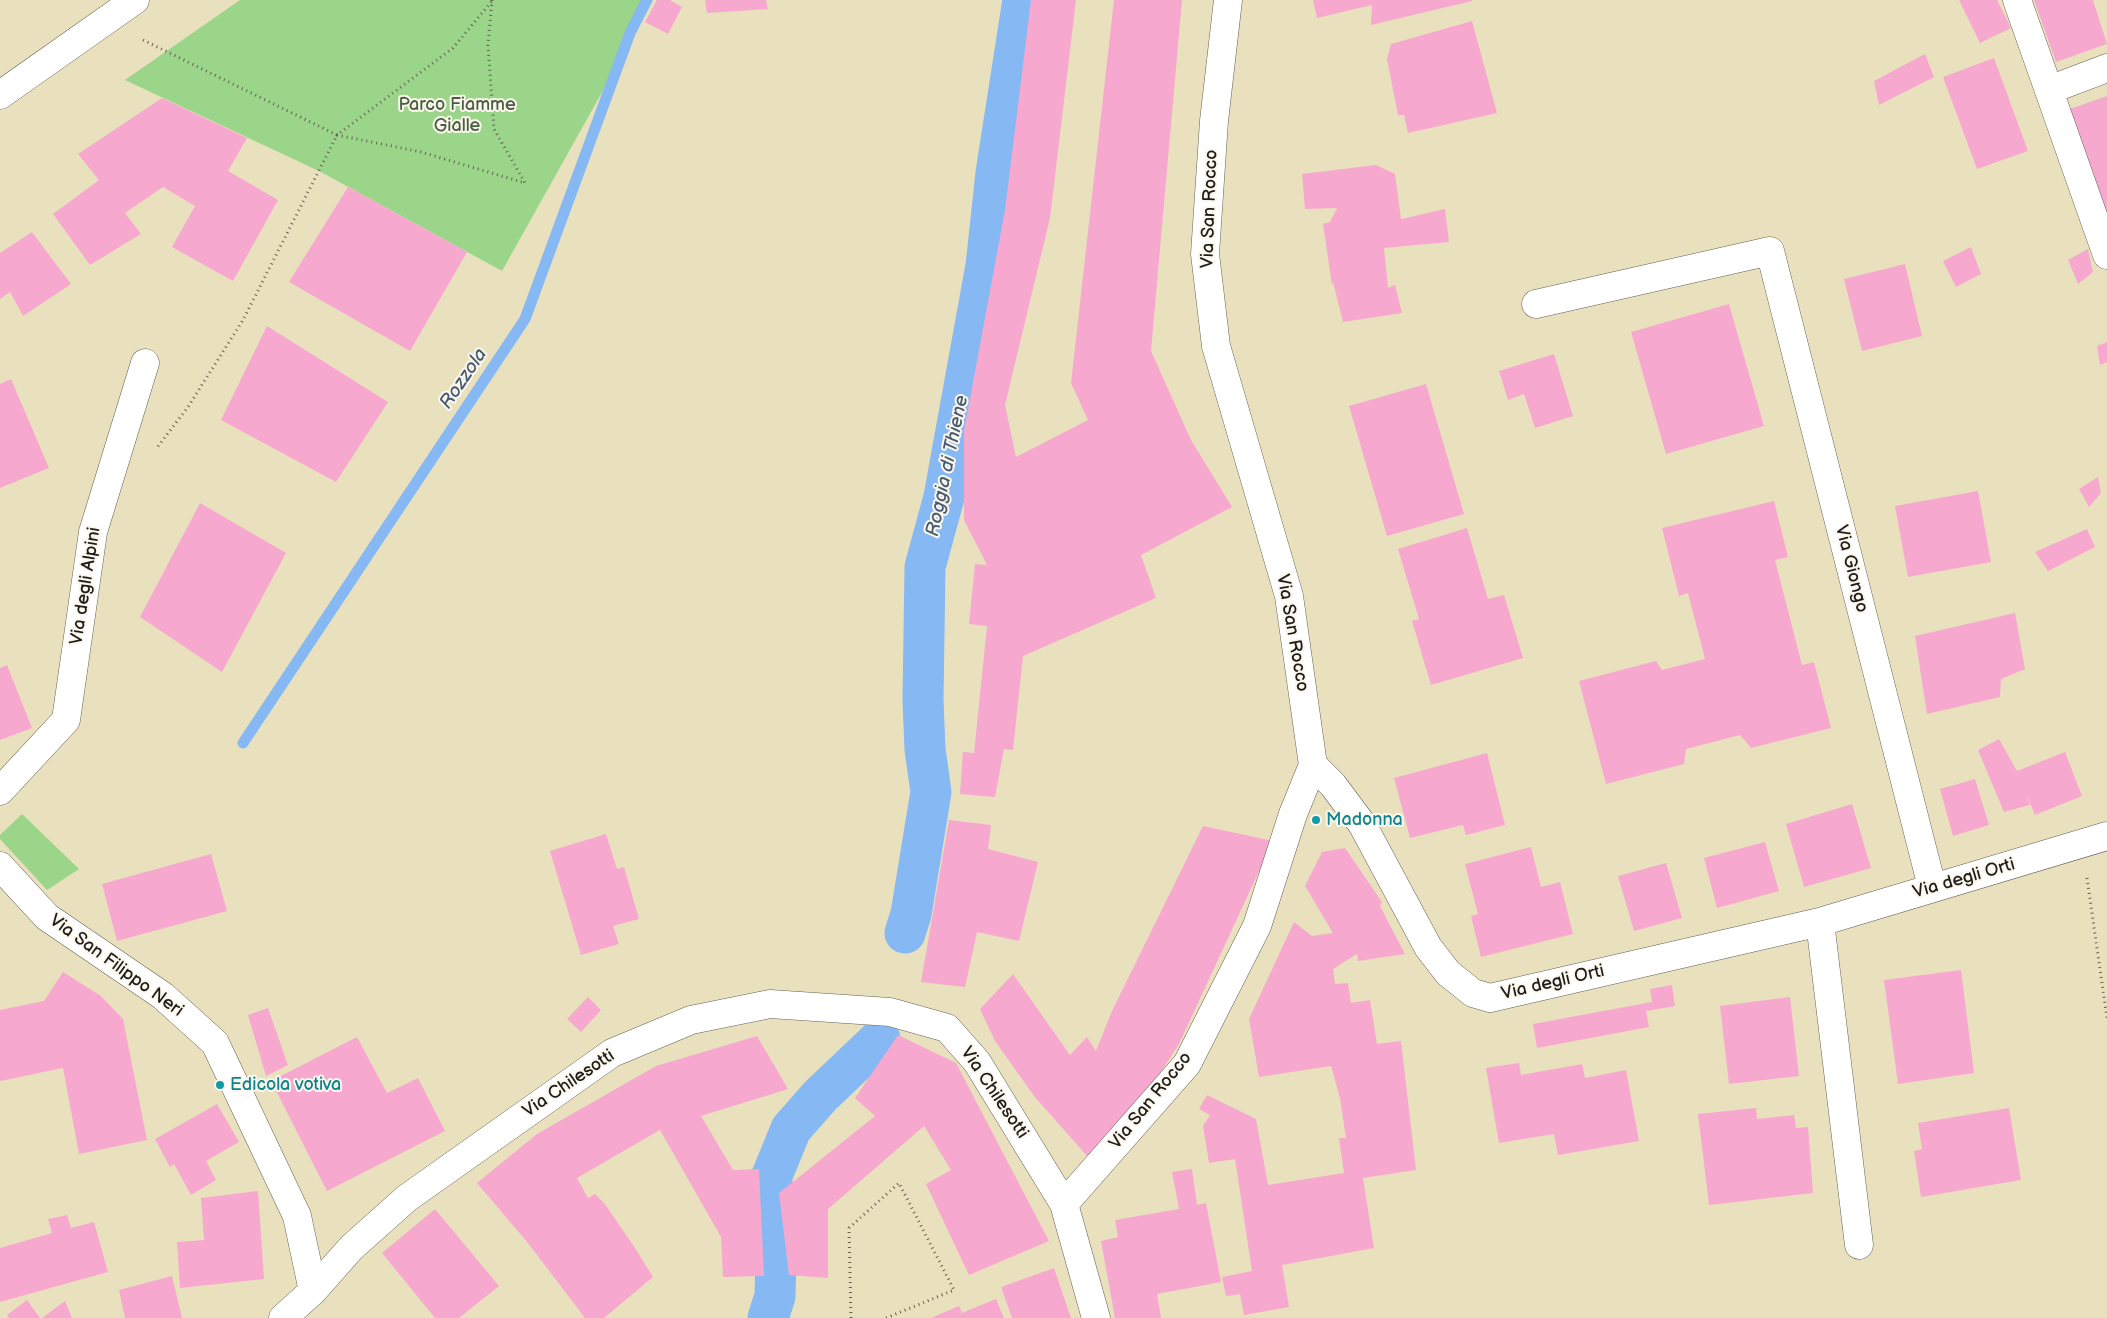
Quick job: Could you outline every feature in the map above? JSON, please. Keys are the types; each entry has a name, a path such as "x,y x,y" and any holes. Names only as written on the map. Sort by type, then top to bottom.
{"street":[{"path":"0,95 135,0"},
{"name":"Via San Rocco","path":"1064,1204 1187,1064 1257,926 1293,814 1313,765 1289,596 1216,346 1204,254 1214,121 1228,0"},
{"path":"2016,0 2107,255"},
{"path":"2049,90 2107,68"},
{"name":"Via Giongo","path":"1536,304 1770,251 1932,887"},
{"name":"Via degli Alpini","path":"0,791 66,720 93,532 145,363"},
{"name":"Via degli Orti","path":"1313,765 1333,785 1362,824 1428,948 1448,972 1473,993 1490,998 1820,922 1932,887 2095,841"},
{"name":"Via San Filippo Neri","path":"0,866 47,917 163,996 215,1042 297,1216 314,1291"},
{"path":"1820,922 1859,1245"},
{"name":"Via Chilesotti","path":"283,1318 314,1291 350,1248 406,1198 612,1053 691,1020 770,1004 890,1012 947,1028 977,1062 1064,1204 1096,1318"}],"path":[{"path":"143,40 337,135 421,152 525,184 494,129 488,45 492,0"},
{"path":"152,454 188,407 243,320 337,135 453,48 492,0"},
{"path":"2095,841 2107,1018"},
{"path":"851,1318 849,1228 899,1183 954,1290 886,1318"}],"green space":[{"name":"Parco Fiamme Gialle","path":"240,0 650,0 624,53 502,271 321,172 125,80"},
{"path":"22,814 79,869 47,890 0,839 0,835"}],"building":[{"path":"657,0 670,0 682,7 668,34 645,22"},
{"path":"705,0 766,0 768,9 707,13"},
{"path":"1031,0 1076,0 1050,218 1005,405 1016,457 1088,420 1071,383 1114,0 1182,0 1151,351 1191,440 1232,507 1141,555 1156,598 1023,656 1013,750 1004,749 995,797 960,794 963,752 974,753 987,626 969,624 975,564 987,565 964,520 964,431 1005,210"},
{"path":"1313,0 1472,1 1371,25 1372,5 1317,18"},
{"path":"1959,0 1997,0 2011,28 1980,43"},
{"path":"2034,0 2093,0 2107,44 2056,62"},
{"path":"1472,21 1497,113 1408,133 1404,115 1398,115 1387,59 1391,44"},
{"path":"1925,54 1934,77 1879,105 1874,81"},
{"path":"1994,58 2028,151 1977,169 1943,77"},
{"path":"2107,96 2107,222 2067,110"},
{"path":"162,98 247,138 228,171 278,200 233,281 172,247 195,206 163,187 125,213 141,234 90,265 53,214 99,180 78,154"},
{"path":"1376,165 1395,174 1401,219 1445,209 1449,242 1384,248 1388,288 1395,285 1402,313 1343,322 1333,282 1332,285 1323,224 1330,222 1337,208 1305,209 1302,174"},
{"path":"348,187 467,252 410,351 289,282"},
{"path":"32,232 71,284 23,316 10,292 0,299 0,253"},
{"path":"1971,247 1981,274 1956,287 1943,261"},
{"path":"2088,249 2093,272 2078,284 2068,260"},
{"path":"1905,264 1922,336 1862,351 1844,279"},
{"path":"1729,304 1764,426 1666,454 1631,332"},
{"path":"267,326 388,402 336,482 221,420"},
{"path":"2107,342 2107,362 2100,365 2097,346"},
{"path":"1554,354 1573,416 1535,428 1524,394 1508,400 1499,371"},
{"path":"11,379 49,468 0,488 0,384"},
{"path":"1426,384 1464,514 1387,536 1349,406"},
{"path":"2098,477 2101,493 2089,507 2079,489"},
{"path":"1978,491 1991,562 1908,577 1895,506"},
{"path":"1774,501 1788,557 1775,560 1802,665 1814,662 1831,728 1751,748 1740,735 1686,749 1684,764 1606,784 1579,681 1656,661 1662,670 1705,659 1688,593 1679,596 1662,528"},
{"path":"200,503 286,553 222,672 140,617"},
{"path":"1467,528 1488,599 1504,595 1523,658 1431,685 1412,621 1419,619 1398,549"},
{"path":"2087,529 2095,547 2048,571 2035,552"},
{"path":"2015,613 2025,669 2001,679 2000,697 1927,714 1915,636"},
{"path":"7,665 32,728 0,740 0,668"},
{"path":"1999,739 2017,771 2065,752 2082,796 2035,815 2026,793 2030,805 2004,812 1978,750"},
{"path":"1487,753 1505,825 1466,835 1463,825 1410,838 1394,778"},
{"path":"1975,779 1989,825 1953,836 1940,789"},
{"path":"1852,804 1871,868 1804,887 1786,824"},
{"path":"949,820 991,825 988,849 1038,862 1019,941 977,932 965,987 921,982"},
{"path":"1203,826 1273,841 1179,1044 1143,1100 1088,1157 1034,1096 995,1041 980,1009 1013,974 1070,1055 1087,1037 1096,1051 1112,1011"},
{"path":"606,834 617,869 624,867 639,919 613,926 619,944 581,955 550,851"},
{"path":"1765,842 1779,891 1717,908 1704,858"},
{"path":"1531,847 1541,887 1560,882 1573,934 1481,957 1471,916 1478,914 1465,864"},
{"path":"1345,848 1382,902 1380,906 1405,954 1358,961 1357,954 1333,969 1335,984 1348,983 1351,1003 1370,1000 1377,1044 1401,1041 1416,1170 1363,1178 1374,1248 1282,1265 1289,1307 1244,1315 1240,1294 1226,1296 1222,1277 1252,1271 1235,1159 1209,1163 1203,1126 1210,1115 1199,1109 1207,1095 1256,1119 1268,1185 1344,1173 1339,1138 1346,1138 1340,1098 1331,1066 1259,1077 1249,1019 1294,922 1312,936 1333,933 1305,886 1322,852"},
{"path":"211,854 227,911 117,941 102,884"},
{"path":"1666,863 1682,918 1634,931 1618,876"},
{"path":"1961,970 1974,1073 1898,1084 1884,980"},
{"path":"63,972 101,996 123,1019 147,1140 79,1154 63,1068 0,1081 0,1010 44,1001"},
{"path":"1672,985 1675,1006 1646,1011 1649,1027 1537,1048 1533,1024 1652,1002 1650,989"},
{"path":"588,997 601,1010 581,1032 567,1019"},
{"path":"1790,997 1799,1076 1729,1084 1720,1006"},
{"path":"268,1008 288,1065 266,1076 248,1015"},
{"path":"898,1035 956,1063 1049,1241 969,1275 926,1184 951,1170 924,1126 828,1209 828,1278 789,1275 779,1193 875,1116 855,1098"},
{"path":"757,1036 788,1089 701,1116 733,1170 759,1169 764,1276 723,1277 721,1237 660,1130 577,1178 588,1198 595,1194 605,1204 653,1277 604,1318 585,1318 528,1243 477,1183 537,1134 656,1066"},
{"path":"357,1037 387,1093 418,1078 445,1131 327,1191 271,1081"},
{"path":"1519,1063 1521,1075 1582,1064 1585,1078 1626,1070 1639,1141 1558,1155 1554,1134 1499,1143 1486,1068"},
{"path":"217,1104 239,1142 206,1161 216,1180 191,1195 174,1164 170,1167 155,1139"},
{"path":"1756,1108 1757,1119 1794,1115 1796,1128 1808,1127 1813,1193 1709,1205 1698,1114"},
{"path":"2009,1108 2021,1180 1921,1197 1914,1151 1922,1149 1918,1123"},
{"path":"1192,1169 1197,1205 1206,1203 1221,1282 1157,1294 1161,1318 1115,1318 1101,1241 1118,1237 1115,1220 1179,1209 1172,1172"},
{"path":"258,1191 264,1279 180,1288 177,1242 204,1240 201,1198"},
{"path":"435,1209 499,1286 459,1318 435,1318 382,1253"},
{"path":"67,1215 71,1228 94,1222 108,1272 0,1302 0,1248 52,1233 48,1219"},
{"path":"1054,1268 1071,1318 1012,1318 1001,1287"},
{"path":"172,1276 182,1318 125,1318 119,1290"},
{"path":"996,1299 1004,1318 931,1318 959,1306 962,1313"},
{"path":"27,1300 40,1318 9,1318 7,1315"},
{"path":"65,1301 72,1318 42,1318"}],"waterway":[{"name":"Rozzola","path":"243,743 525,319 630,33 647,0"},
{"name":"Roggia di Thiene","path":"905,933 911,914 931,792 925,749 923,700 925,567 944,497 986,266 996,173 1023,0"},
{"name":"Roggia di Thiene","path":"768,1318 775,1296 776,1252 776,1204 771,1178 791,1129 820,1096 880,1039"}],"place":[{"name":"Madonna","path":"1316,820"},
{"name":"Edicola votiva","path":"220,1085"}]}
